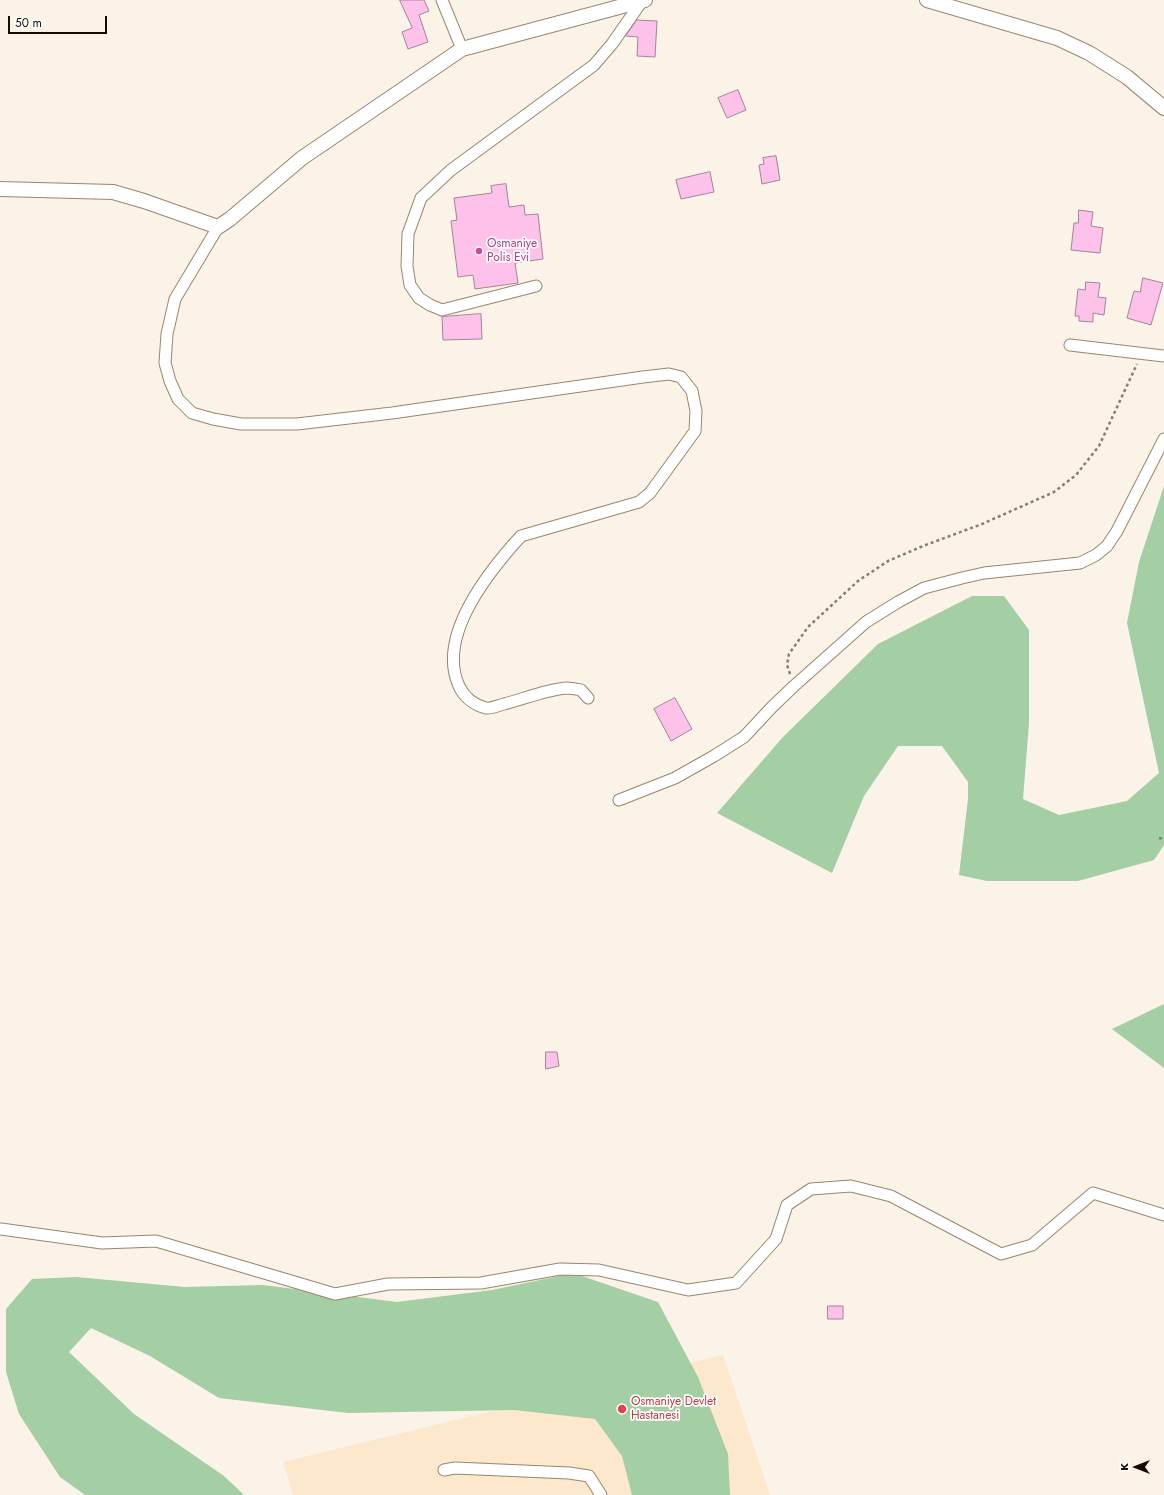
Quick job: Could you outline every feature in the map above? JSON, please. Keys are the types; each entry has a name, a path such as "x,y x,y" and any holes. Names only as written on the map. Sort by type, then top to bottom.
{"street":[{"path":"442,0 462,50"},
{"path":"927,0 1057,38 1089,53 1127,77 1164,108"},
{"path":"588,698 581,690 567,688 546,692 488,708 473,703 462,693 454,677 454,652 457,631 473,597 508,550 521,536 639,502 650,493 696,431 696,411 692,391 681,377 669,374 650,376 392,413 297,424 241,424 213,419 192,413 178,399 170,381 165,363 167,334 176,299 218,227 230,219 302,158 462,50 643,1"},
{"path":"536,286 442,310 430,305 420,298 410,284 407,266 408,234 421,198 451,170 594,65 612,44 643,1"},
{"path":"0,189 113,192 144,201 218,227"},
{"path":"1070,345 1164,356"},
{"path":"619,800 675,778 744,737 794,686 866,622 924,588 984,573 1080,563 1096,555 1107,546 1117,531 1164,439"},
{"path":"1,1229 102,1244 156,1241 335,1294 388,1284 481,1283 560,1269 599,1270 688,1290 736,1283 776,1239 787,1205 811,1189 851,1186 891,1196 1001,1254 1032,1245 1093,1193 1164,1215"},
{"path":"444,1470 455,1468 569,1472 589,1476 601,1495"}],"path":[{"path":"794,686 787,665 789,654 808,627 858,581 888,561 982,524 1054,492 1076,475 1099,446 1142,353"},
{"path":"1159,838 1164,840"}],"shaded area":[{"name":"Osmaniye Devlet Hastanesi","path":"723,1355 770,1495 293,1495 283,1462"}],"green space":[{"path":"1164,486 1164,845 1154,860 1078,881 987,881 959,875 968,799 968,782 942,746 898,746 864,796 832,873 717,813 783,737 878,644 972,596 1004,596 1029,630 1029,723 1023,799 1059,815 1127,801 1159,773 1127,623 1139,562"},
{"path":"1164,1004 1164,1068 1112,1029"},
{"path":"573,1273 658,1302 698,1377 728,1454 730,1495 632,1495 622,1456 595,1419 514,1410 348,1413 219,1398 150,1356 91,1328 69,1352 134,1414 224,1476 244,1495 85,1495 60,1477 19,1414 6,1372 6,1309 32,1279 76,1277 185,1287 263,1285 397,1302 492,1290"}],"building":[{"path":"400,0 424,0 429,11 419,15 428,42 408,49 402,32 412,28"},
{"path":"637,20 657,21 655,57 637,56 638,37 626,36"},
{"path":"738,90 746,110 727,118 718,98"},
{"path":"776,156 780,180 762,184 759,165 764,164 763,158"},
{"path":"710,172 714,192 681,199 676,180"},
{"path":"506,184 509,207 524,205 525,215 538,214 543,259 515,263 518,283 475,289 473,275 458,277 451,221 457,220 454,198 492,193 491,186"},
{"path":"1079,210 1093,212 1091,226 1103,228 1100,253 1071,250 1074,223 1078,223"},
{"path":"1143,278 1163,283 1151,325 1127,318 1134,291 1140,292"},
{"path":"1086,282 1100,283 1098,297 1106,298 1104,315 1093,313 1093,322 1079,321 1079,316 1075,316 1078,289 1085,290"},
{"path":"481,314 482,339 443,340 442,317"},
{"path":"675,698 692,729 671,741 654,709"},
{"path":"546,1052 557,1052 559,1066 546,1069"},
{"path":"828,1306 843,1306 843,1319 828,1319"}],"place":[{"name":"Osmaniye Polis Evi","path":"479,251"},
{"name":"Osmaniye Devlet Hastanesi","path":"622,1409"}]}
